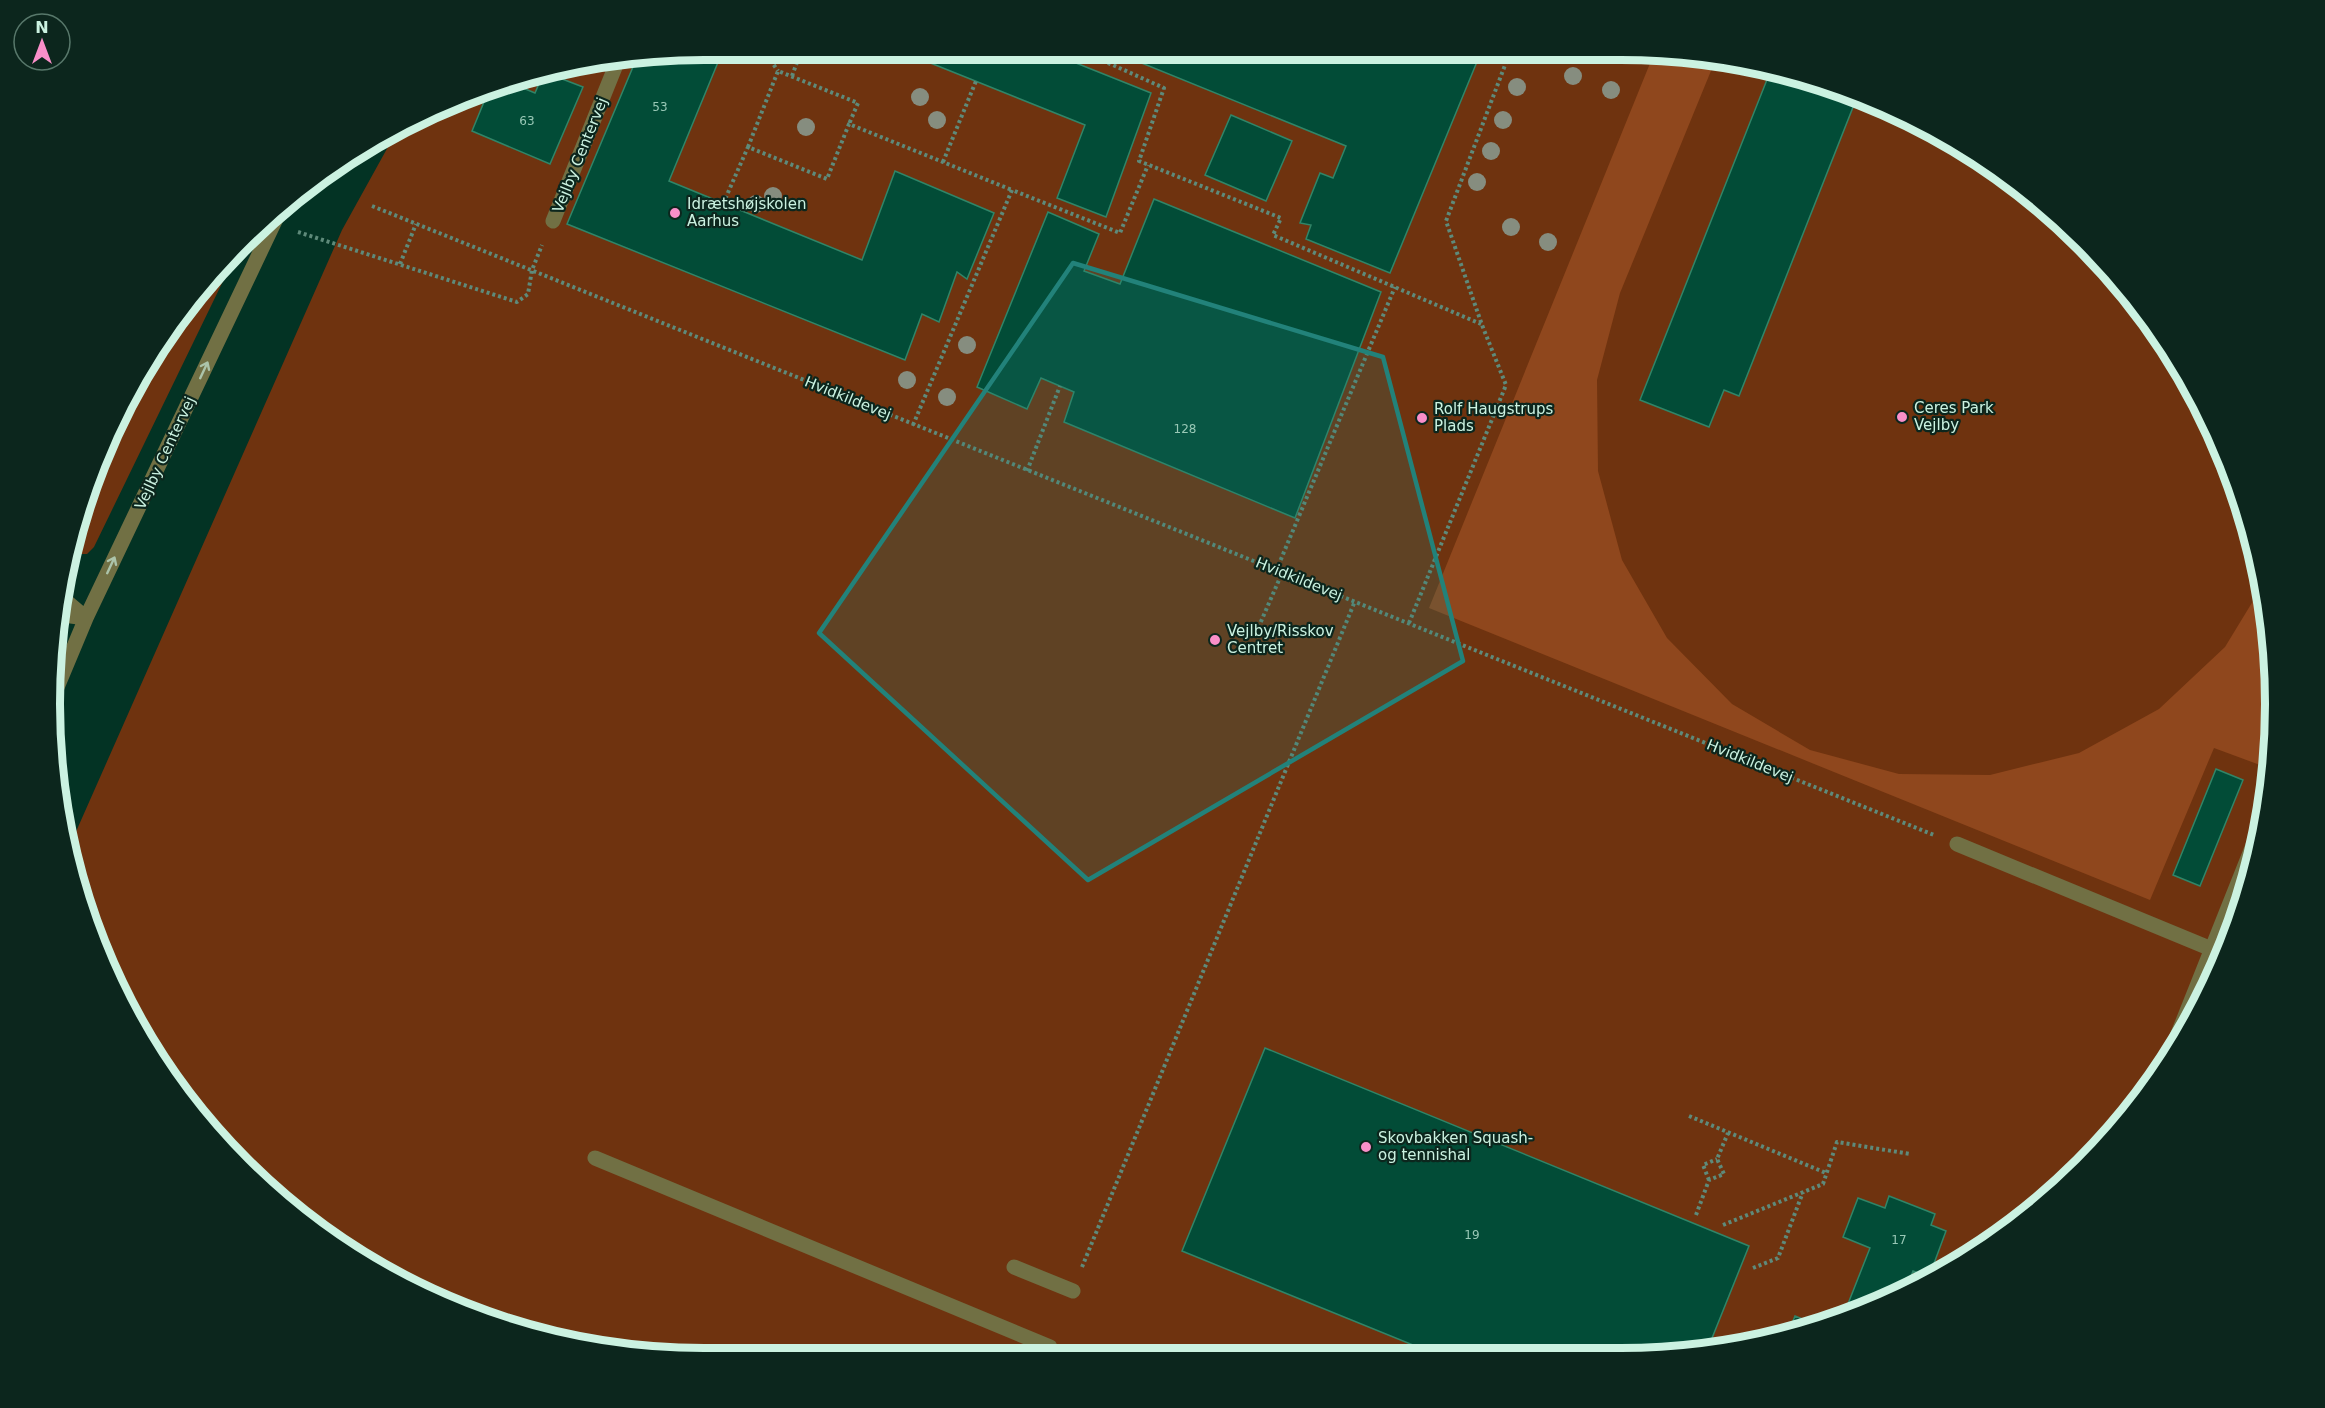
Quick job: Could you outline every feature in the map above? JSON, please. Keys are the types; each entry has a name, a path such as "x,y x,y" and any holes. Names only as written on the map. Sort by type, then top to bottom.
{"street":[{"name":"Vejlby Centervej","path":"553,221 615,67"},
{"name":"Vejlby Centervej","path":"61,679 86,618 273,226"},
{"path":"68,603 86,618"},
{"path":"67,616 86,618"},
{"path":"1957,844 2216,951"},
{"path":"2198,991 2211,949 2244,867"},
{"path":"595,1158 1050,1347"},
{"path":"1014,1267 1073,1291"}],"path":[{"path":"748,147 827,180 858,103 778,71 770,60"},
{"path":"792,76 798,60"},
{"path":"1102,60 1164,88 1139,161 1281,218 1273,235 1482,324"},
{"path":"1409,623 1506,385 1446,221 1507,60"},
{"path":"723,204 778,71"},
{"path":"943,162 976,81"},
{"path":"849,124 1120,233 1148,165"},
{"path":"913,425 1012,190"},
{"name":"Hvidkildevej","path":"372,207 1957,844"},
{"path":"275,224 517,302 528,294 532,270"},
{"path":"400,264 416,224"},
{"path":"1276,571 1395,288"},
{"path":"1027,471 1060,386"},
{"path":"1256,633 1282,573"},
{"path":"1073,1291 1355,601"},
{"path":"1689,1116 1826,1173"},
{"path":"1696,1215 1709,1180 1702,1165 1717,1159 1728,1132"},
{"path":"1723,1226 1823,1184 1837,1142 1911,1154"},
{"path":"1709,1180 1724,1174 1717,1159"},
{"path":"1753,1268 1778,1258 1804,1192"}],"highlighted area":[{"path":"1073,263 1383,357 1463,661 1088,880 819,633"}],"shaded area":[{"name":"Vejlby/Risskov Centret","path":"662,61 1663,61 1747,72 1828,94 1906,126 1943,146 2013,193 2046,220 2105,279 2132,312 2179,382 2199,419 2231,497 2243,537 2253,578 2264,662 2264,746 2259,788 2253,830 2231,911 2199,989 2156,1062 2105,1129 2046,1188 1979,1239 1906,1282 1828,1314 1747,1336 1663,1347 1621,1348 704,1348 662,1347 578,1336 497,1314 419,1282 346,1239 279,1188 220,1129 169,1062 126,989 94,911 74,837 342,230 391,141 419,126 497,94 537,82 578,72"},
{"path":"1651,61 1713,67 1620,293 1597,380 1598,471 1622,560 1667,638 1732,704 1810,750 1899,774 1990,775 2079,753 2159,709 2225,647 2256,597 2264,662 2263,755 2260,765 2214,748 2150,900 1429,608"},
{"path":"228,271 94,547 87,554 78,554 82,537 94,497 126,419 169,346 193,312"}],"building":[{"path":"719,60 669,181 862,260 895,171 994,213 967,279 957,272 939,322 922,314 905,360 567,224 634,64 662,61"},
{"path":"923,60 1068,60 1151,93 1106,217 1057,198 1085,125"},
{"path":"1134,60 1478,60 1390,273 1306,239 1311,225 1300,223 1320,173 1333,178 1346,146"},
{"path":"557,77 583,87 550,164 472,131 485,98 520,87 535,93 540,81"},
{"path":"1768,77 1854,104 1739,396 1724,390 1709,427 1640,400"},
{"path":"1231,115 1292,141 1266,201 1205,175"},
{"path":"1154,199 1381,292 1295,518 1064,422 1074,392 1041,378 1027,409 977,387 1048,212 1099,234 1084,271 1120,284"},
{"path":"2216,769 2243,780 2200,886 2173,875"},
{"name":"Skovbakken Squash- og tennishal","path":"1265,1048 1749,1246 1711,1341 1663,1347 1621,1348 1420,1348 1182,1251"},
{"path":"1889,1196 1935,1214 1931,1225 1946,1231 1932,1268 1921,1274 1913,1271 1910,1280 1906,1282 1847,1307 1870,1248 1843,1237 1858,1198 1885,1208"},
{"path":"1795,1316 1806,1321 1792,1325"}],"place":[{"name":"Idrætshøjskolen Aarhus","path":"675,213"},
{"name":"Ceres Park Vejlby","path":"1902,417"},
{"name":"Rolf Haugstrups Plads","path":"1422,418"},
{"name":"Vejlby/Risskov Centret","path":"1215,640"},
{"name":"Skovbakken Squash- og tennishal","path":"1366,1147"}]}
